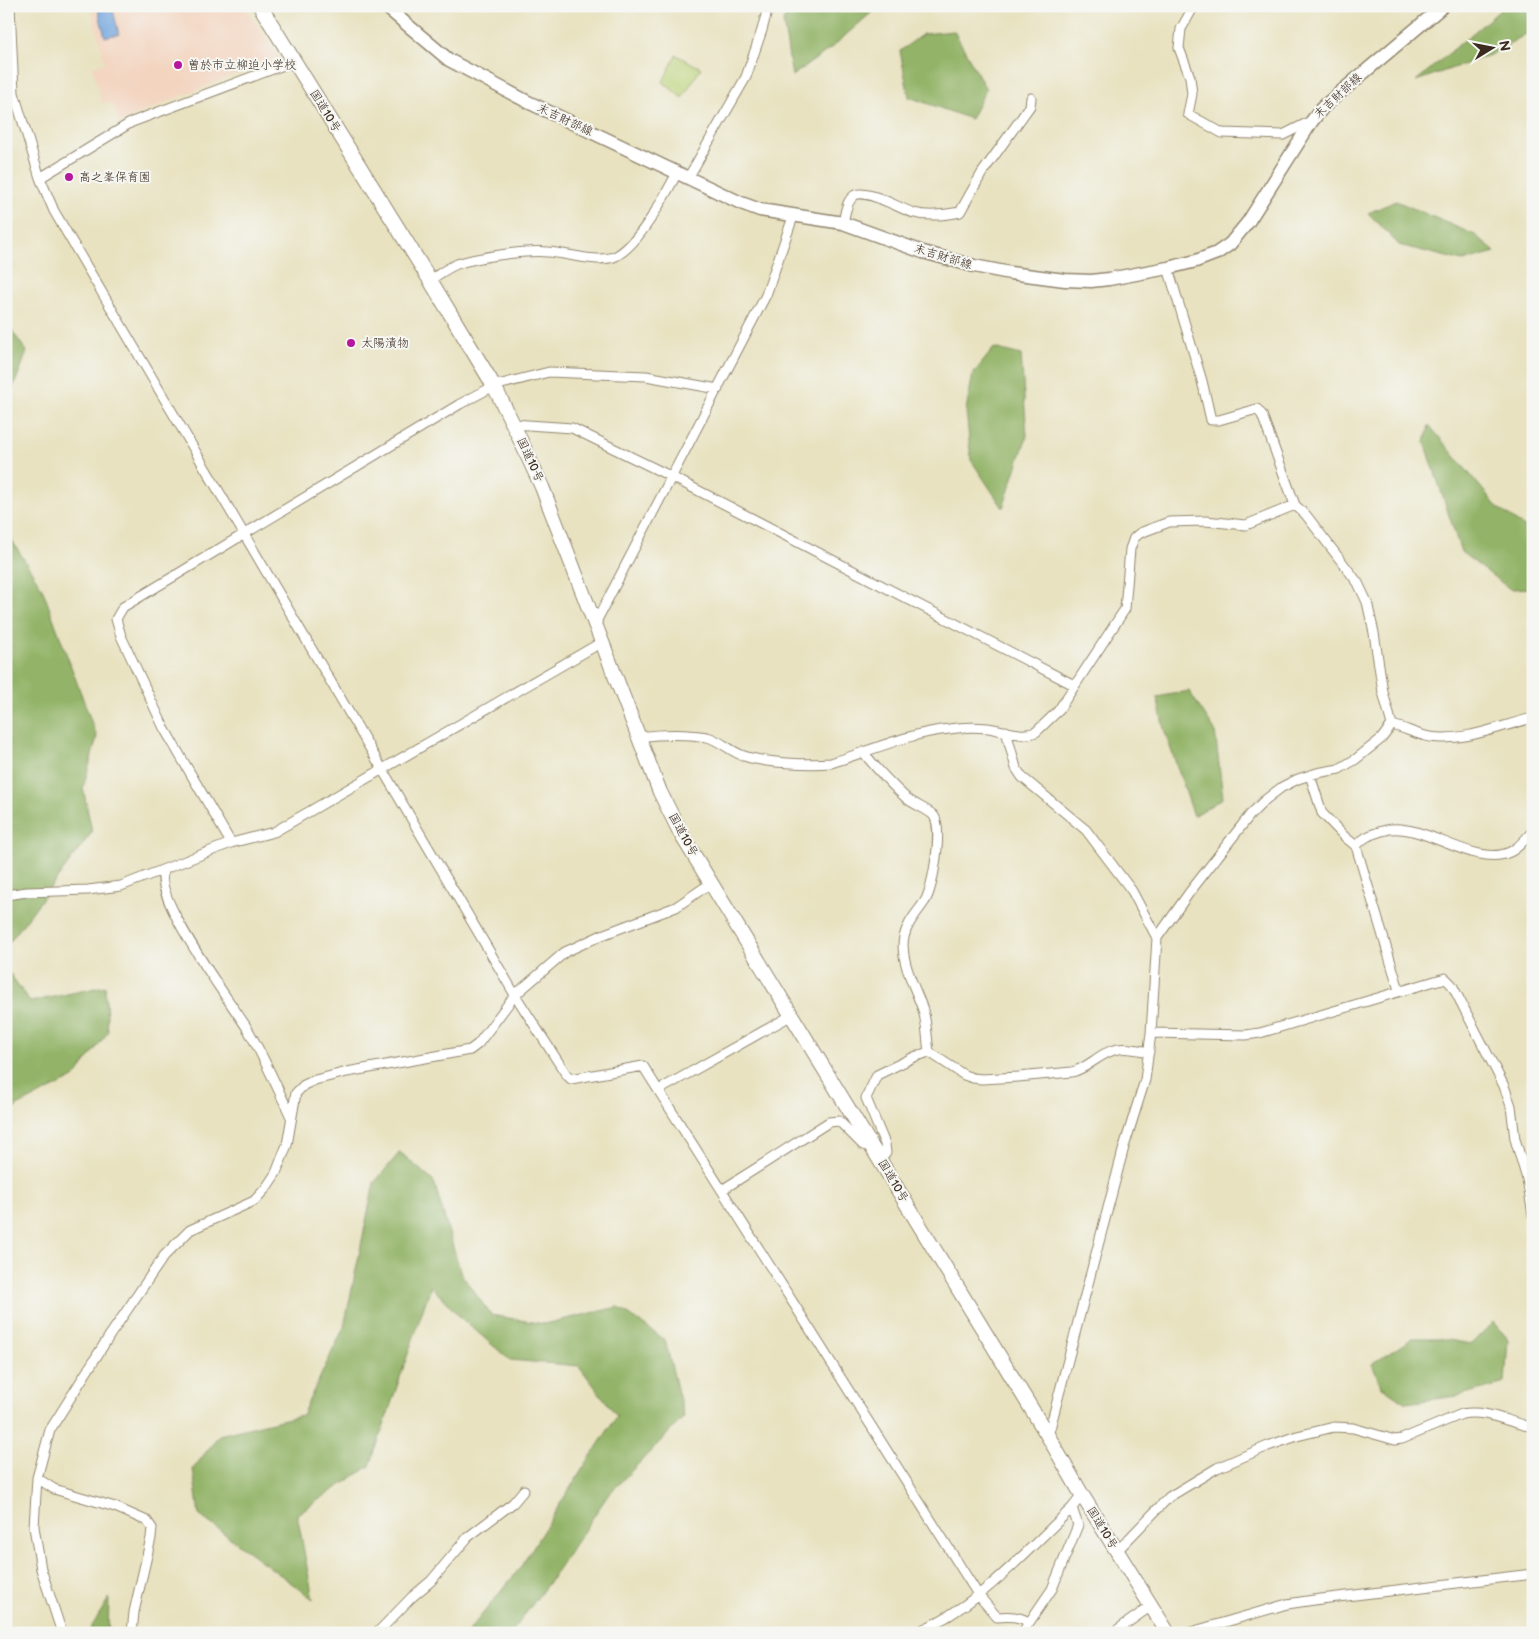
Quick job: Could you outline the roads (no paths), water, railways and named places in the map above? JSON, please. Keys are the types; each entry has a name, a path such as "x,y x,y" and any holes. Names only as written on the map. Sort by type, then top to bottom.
{"highway":[{"name":"国道10号","path":"260,6 494,386 542,487 660,792 681,834 1048,1436 1082,1496 1168,1633"}],"main road":[{"name":"末吉財部線","path":"385,6 449,60 528,102 741,203 760,210 843,223 923,252 974,266 1010,273 1065,280 1091,281 1168,268 1196,261 1217,253 1230,244 1248,222 1312,121 1323,107 1443,6"}],"street":[{"path":"430,280 456,265 499,255 544,251 596,259 615,256 627,247 650,220 682,176 746,77 762,30 766,6"},
{"path":"1194,6 1181,30 1179,48 1190,76 1192,94 1188,114 1222,133 1282,134 1312,121"},
{"path":"9,9 14,93 40,178 54,211 515,995 571,1079 643,1066 979,1596 997,1617 1022,1618 1029,1622"},
{"path":"40,178 132,122 294,61"},
{"path":"843,223 849,201 855,195 865,194 914,213 940,216 960,212 982,173 1030,106 1031,98"},
{"path":"595,624 766,295 794,214"},
{"path":"1168,268 1202,380 1211,420 1219,420 1257,409 1262,415 1295,505 1306,515 1358,583 1368,602 1383,692 1392,725"},
{"path":"231,843 164,728 121,636 116,619 124,607 452,409 494,386 549,372 646,376 718,389"},
{"path":"513,424 572,428 672,477 1074,686"},
{"path":"638,737 674,733 709,738 742,756 820,764 832,763 920,735 950,728 977,728 1025,735 1036,732 1058,711 1126,609 1130,549 1134,538 1140,533 1169,522 1205,521 1246,525 1295,505"},
{"path":"291,1117 247,1029 197,953 172,910 162,877 166,870 170,866 231,843 274,832 602,642"},
{"path":"1392,725 1430,737 1463,737 1533,718"},
{"path":"1157,938 1189,893 1250,815 1265,800 1298,778 1339,769 1356,759 1381,739 1392,725"},
{"path":"1006,731 1016,768 1022,777 1086,830 1132,891 1157,938 1151,1034 1145,1080 1121,1156 1048,1436"},
{"path":"864,753 905,798 935,817 937,853 930,889 925,901 910,922 903,943 907,967 924,1012 929,1052 964,1075 982,1079 1072,1072 1081,1070 1107,1053 1117,1049 1127,1048 1149,1052"},
{"path":"1310,774 1322,813 1356,846 1400,990"},
{"path":"1356,846 1368,835 1390,829 1430,837 1486,856 1497,856 1510,852 1533,831"},
{"path":"6,895 121,886 166,870"},
{"path":"62,1633 41,1569 34,1527 37,1478 50,1430 110,1335 164,1256 190,1230 254,1201 260,1195 276,1173 284,1154 296,1093 304,1085 315,1080 347,1072 470,1050 478,1044 515,995 565,952 602,935 676,907 711,883"},
{"path":"1151,1034 1246,1035 1260,1033 1445,978 1452,985 1504,1086 1510,1106 1515,1139 1530,1179 1533,1215"},
{"path":"659,1090 792,1015"},
{"path":"880,1160 886,1153 885,1144 866,1098 877,1075 929,1052"},
{"path":"722,1190 829,1122 839,1121 863,1145 872,1147"},
{"path":"1117,1551 1169,1498 1217,1468 1297,1436 1334,1427 1353,1428 1394,1440 1402,1439 1471,1412 1533,1427"},
{"path":"37,1478 54,1489 115,1507 147,1521 152,1528 134,1612 132,1633"},
{"path":"377,1633 412,1597 431,1581 468,1537 513,1502 524,1490"},
{"path":"915,1633 941,1621 979,1596 1072,1508 1082,1496"},
{"path":"1022,1633 1045,1602 1052,1589 1078,1525 1072,1508"},
{"path":"1188,1633 1287,1604 1533,1574"},
{"path":"1113,1633 1151,1606"}],"water":[{"path":"97,6 112,6 119,34 105,37"}],"place":[{"name":"曽於市立柳迫小学校","path":"178,65"},
{"name":"高之峯保育園","path":"69,177"},
{"name":"太陽漬物","path":"351,343"}]}
